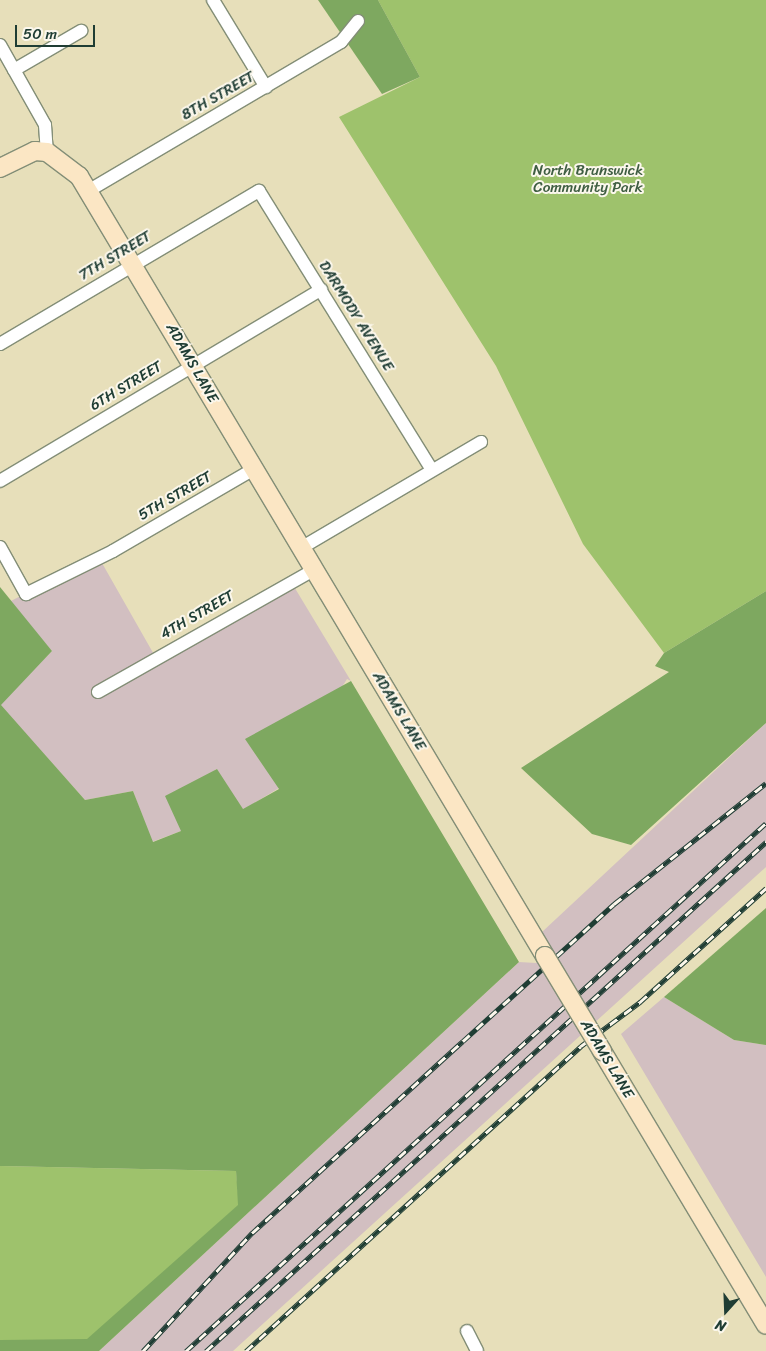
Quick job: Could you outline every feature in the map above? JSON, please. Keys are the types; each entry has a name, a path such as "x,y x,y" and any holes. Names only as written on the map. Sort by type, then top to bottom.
{"street":[{"path":"213,0 266,86"},
{"name":"8TH STREET","path":"88,191 341,42 358,21"},
{"path":"14,70 81,31"},
{"path":"0,45 45,125 48,152 35,151 0,168"},
{"name":"ADAMS LANE","path":"48,152 71,167 134,264 314,570 766,1325"},
{"name":"DARMODY AVENUE","path":"246,197 259,191 432,470"},
{"name":"7TH STREET","path":"0,344 246,197"},
{"name":"6TH STREET","path":"0,482 321,290"},
{"path":"301,548 481,442"},
{"name":"5TH STREET","path":"0,546 26,594 113,551 254,469"},
{"name":"4TH STREET","path":"98,692 314,570"},
{"path":"466,1330 477,1351"}],"shaded area":[{"path":"98,556 156,658 290,580 351,681 347,679 279,788 243,810 216,769 181,831 152,842 133,791 85,800 0,705 52,651 9,602"},
{"path":"766,723 766,867 233,1351 99,1351 519,962 536,963 553,951 542,932"},
{"path":"664,997 734,1040 766,1045 766,1277 621,1034"}],"green space":[{"path":"318,0 378,0 420,77 382,94"},
{"name":"North Brunswick Community Park","path":"378,0 766,0 766,591 664,653 583,544 496,366 339,117 420,77"},
{"path":"0,587 52,651 1,705 85,800 133,791 153,842 181,831 165,796 217,769 243,809 279,789 245,739 351,681 519,962 99,1351 0,1351 0,1340 87,1339 238,1205 236,1171 0,1166"},
{"path":"766,591 766,723 631,845 592,834 521,768 669,672 655,666 664,653"},
{"path":"766,908 766,1045 734,1040 664,997"},
{"path":"0,1166 236,1171 239,1205 87,1340 0,1340"}],"railway":[{"path":"143,1351 252,1233 614,904 766,783"},
{"path":"186,1351 766,823"},
{"path":"206,1351 766,842"},
{"path":"246,1351 581,1046 640,1002 766,888"}]}
